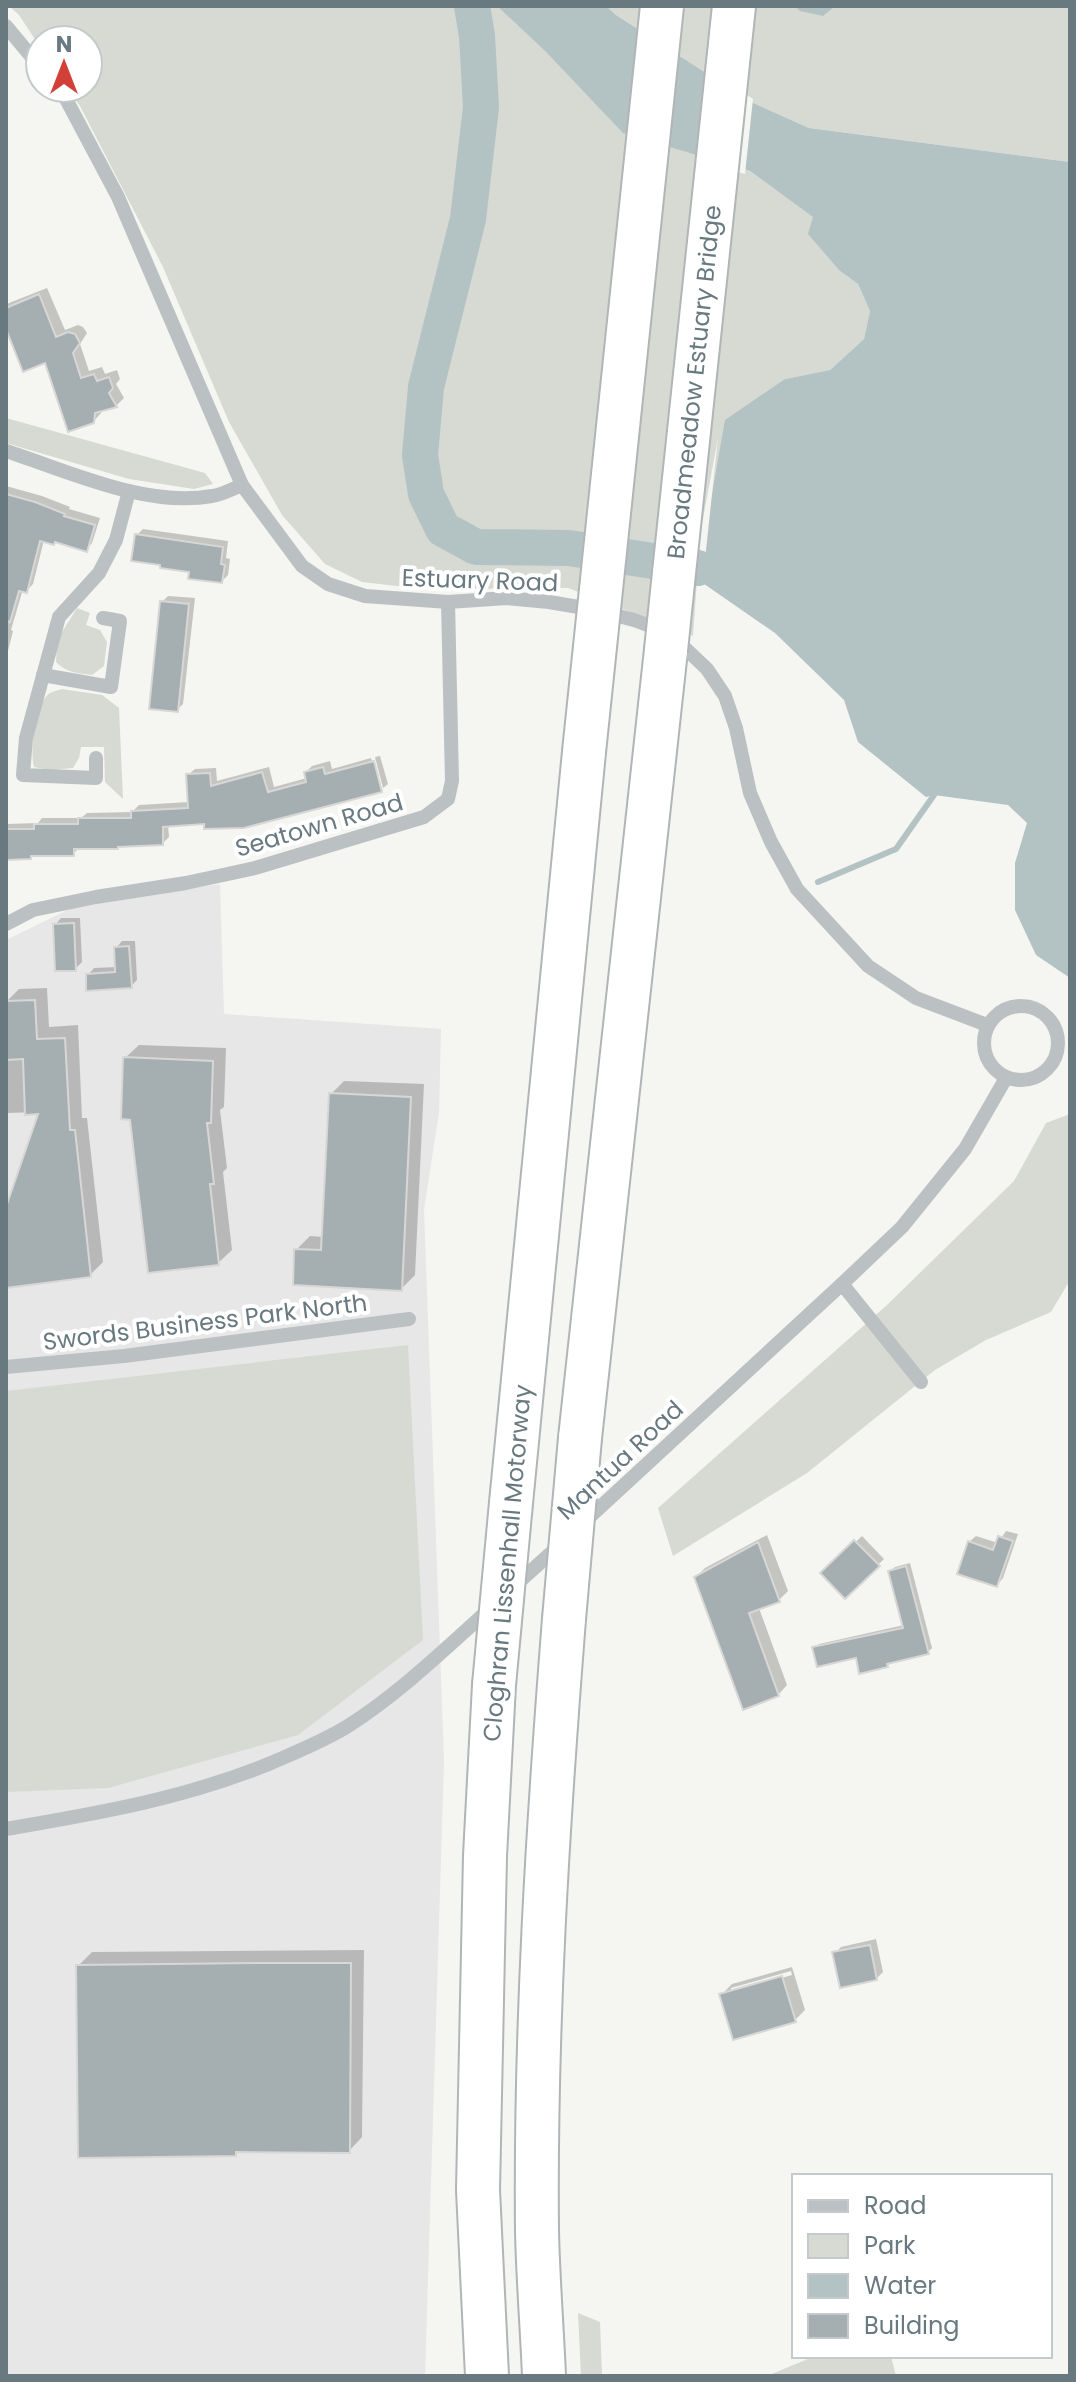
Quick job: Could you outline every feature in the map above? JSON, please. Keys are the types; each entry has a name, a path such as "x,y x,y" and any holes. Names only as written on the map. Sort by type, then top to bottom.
{"highway":[{"name":"Cloghran Lissenhall Motorway","path":"487,2376 478,2190 485,1856 494,1685 584,752 662,6"},
{"name":"Broadmeadow Estuary Bridge","path":"544,2376 537,2232 539,2023 548,1825 564,1619 580,1438 734,6"}],"street":[{"path":"6,26 24,48"},
{"name":"Estuary Road","path":"69,104 118,197 242,485 302,566 328,584 365,596 448,602 507,598 549,602 596,610 669,633 707,669 725,696 736,728 750,793 771,842 797,889 868,966 916,998 987,1025"},
{"path":"6,451 129,491 176,498 214,496 242,485"},
{"path":"96,758 96,778 23,775 26,738 59,617 99,573 116,540 129,491"},
{"name":"Seatown Road","path":"6,924 33,910 255,868 424,817 448,799 452,781 448,602"},
{"path":"43,675 111,687 120,621 103,618"},
{"path":"1016,1006 1039,1011 1055,1029 1064,1054 1032,1079 1019,1081 1006,1078 995,1072 983,1050 987,1025 1005,1009 1016,1006"},
{"name":"Mantua Road","path":"6,1829 125,1808 230,1779 279,1760 346,1727 409,1682 902,1227 965,1149 1006,1078"},
{"path":"842,1284 921,1382"},
{"name":"Swords Business Park North","path":"6,1367 124,1356 409,1319"}],"shaded area":[{"path":"220,884 224,1014 441,1029 439,1112 424,1210 444,1761 425,2376 6,2376 6,940 72,908"}],"green space":[{"path":"9,6 497,6 623,132 750,171 814,217 840,271 858,284 870,311 864,339 830,370 785,379 697,580 693,636 568,588 423,589 362,582 325,564 282,515 229,422 163,267 79,104 104,104 104,24 25,24"},
{"path":"606,6 1070,6 1070,162 809,128 751,102"},
{"path":"6,418 205,473 213,484 194,489 129,479 6,443"},
{"path":"77,608 90,613 86,625 100,630 107,642 104,666 92,675 77,673 56,662 57,640"},
{"path":"62,689 102,695 119,708 123,799 105,782 104,747 81,747 73,768 50,770 34,767 33,742 38,712 47,696"},
{"path":"1070,1114 1070,1280 1051,1312 986,1340 935,1370 807,1473 673,1556 658,1508 887,1305 1014,1181 1046,1123"},
{"path":"408,1345 423,1640 298,1735 108,1788 6,1792 6,1391"},
{"path":"578,2313 600,2322 602,2376 581,2376"},
{"path":"810,2358 892,2358 896,2376 767,2376"}],"water":[{"path":"497,6 606,6 751,102 809,128 1070,162 1070,978 1036,955 1015,910 1015,863 1027,823 1008,805 934,795 926,797 858,742 844,700 775,633 697,579 725,420 785,379 830,370 864,339 870,311 858,284 840,271 808,234 813,217 750,171 623,133"},
{"path":"795,6 835,6 823,16 800,11"}],"pier":[{"path":"711,71 753,99 745,174 701,161"},
{"path":"718,438 702,588 694,582 694,567"}],"building":[{"path":"39,294 56,337 68,332 75,334 80,343 73,353 81,378 94,374 97,381 109,377 113,388 109,393 117,407 95,413 94,423 68,432 45,363 23,372 6,329 6,308"},
{"path":"6,494 95,525 87,552 55,542 54,545 40,541 27,593 19,591 10,622 6,621"},
{"path":"135,534 223,547 221,564 225,565 222,583 188,579 189,572 131,561"},
{"path":"160,601 189,604 178,712 149,709"},
{"path":"374,761 382,792 244,828 204,829 204,824 163,827 163,845 74,849 74,856 31,856 31,859 6,860 6,829 34,829 34,824 78,824 78,818 131,818 131,811 188,808 186,774 210,773 211,786 262,772 268,792 306,782 304,772 323,767 325,774"},
{"path":"74,923 76,971 55,971 53,924"},
{"path":"129,946 132,988 86,991 86,974 115,972 114,947"},
{"path":"35,1000 37,1039 65,1038 70,1130 75,1130 91,1277 6,1288 6,1207 38,1114 25,1115 23,1059 6,1060 6,1001"},
{"path":"123,1057 213,1061 211,1123 207,1123 219,1265 148,1273 130,1120 121,1119"},
{"path":"329,1093 411,1097 402,1291 293,1285 294,1249 321,1250"},
{"path":"998,1536 1013,1541 997,1587 957,1574 968,1541 993,1550"},
{"path":"854,1540 880,1566 845,1599 820,1573"},
{"path":"758,1542 780,1602 749,1613 779,1696 743,1710 694,1577"},
{"path":"906,1566 929,1654 859,1674 856,1658 817,1667 812,1647 903,1628 888,1571"},
{"path":"870,1945 877,1980 840,1988 832,1952"},
{"path":"351,1963 350,2153 236,2152 236,2156 78,2158 76,1965"},
{"path":"782,1976 796,2022 733,2040 719,1994"}],"waterway":[{"path":"472,6 481,107 468,219 426,387 420,455 426,494 443,529 476,547 569,548 698,568"},
{"path":"818,882 896,849 934,795"}]}
